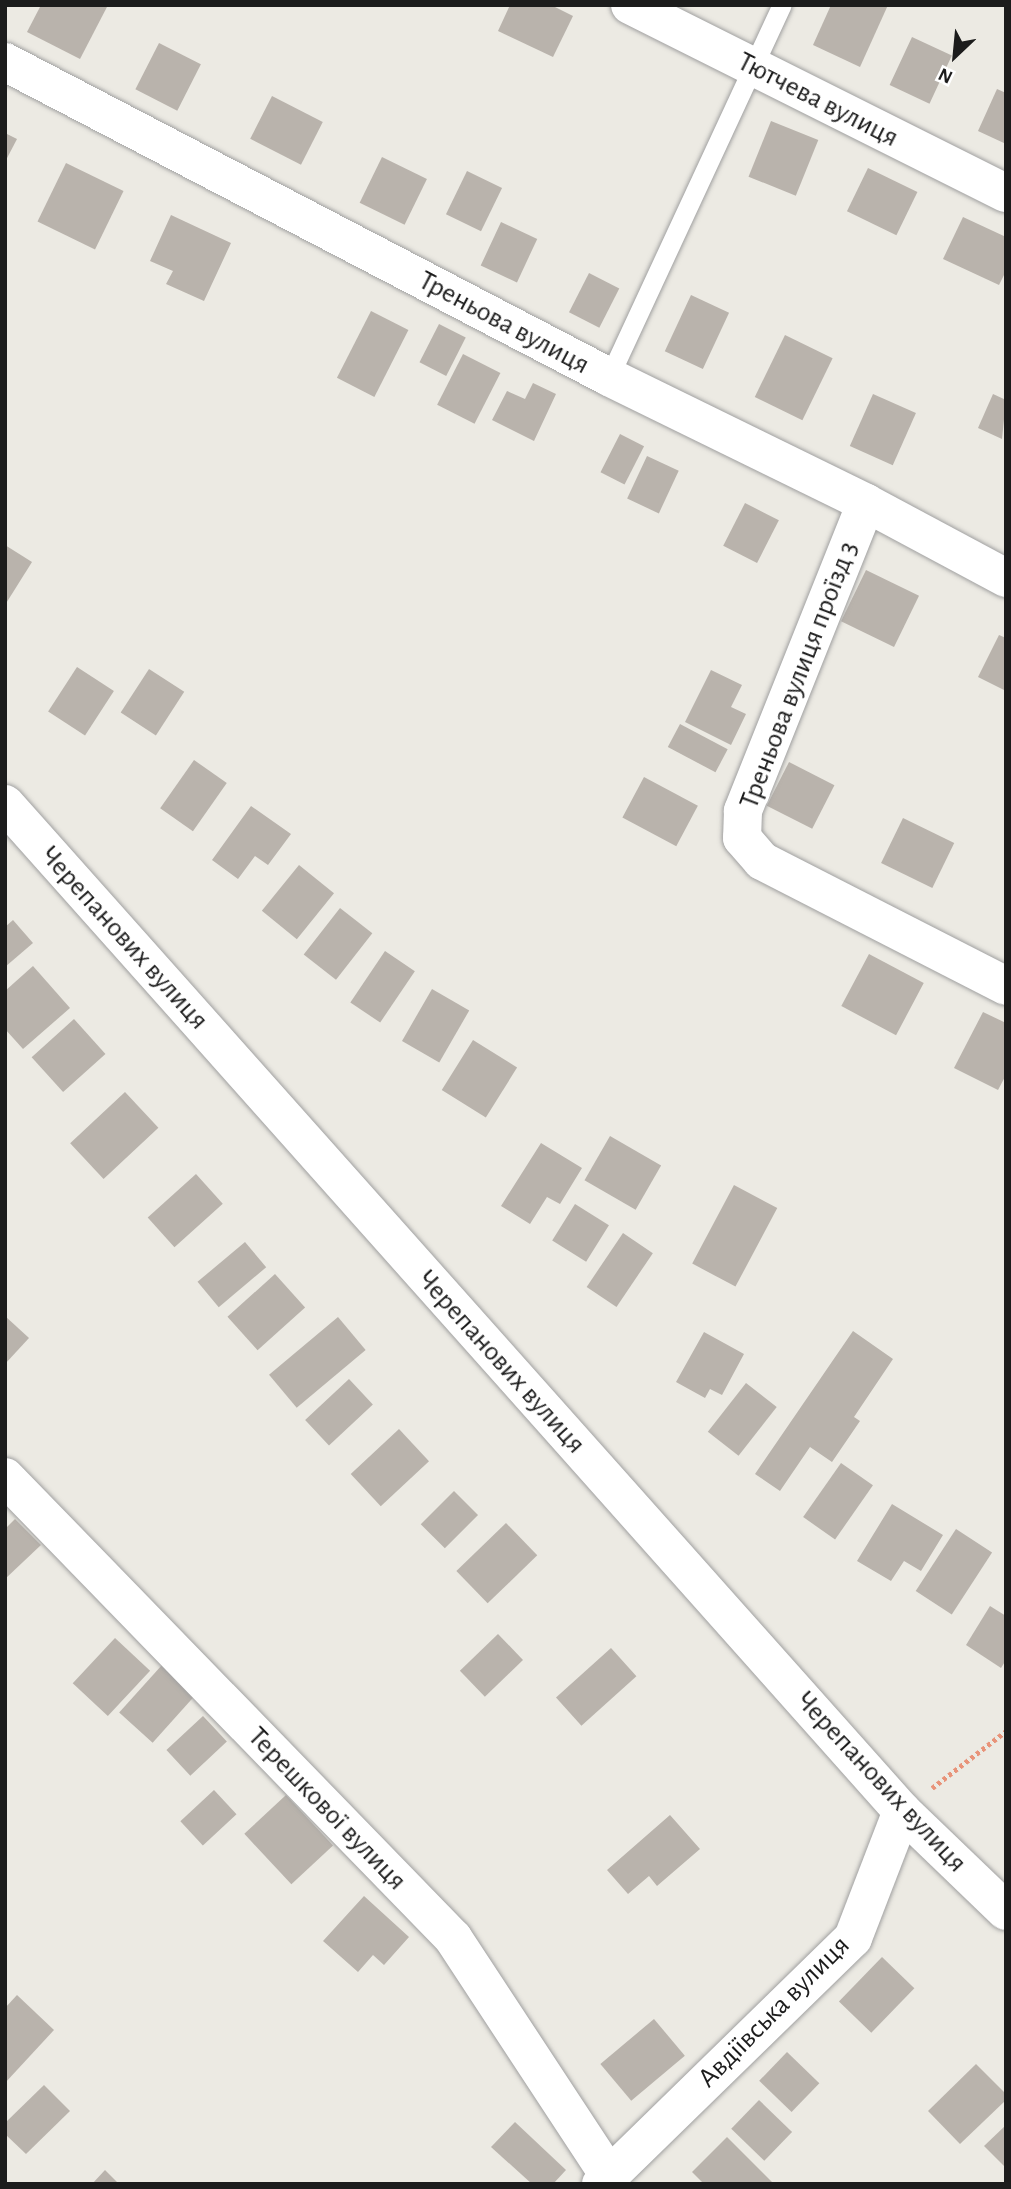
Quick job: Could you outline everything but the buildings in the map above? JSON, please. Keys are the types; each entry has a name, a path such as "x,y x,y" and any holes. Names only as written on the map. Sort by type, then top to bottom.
{"street":[{"name":"Тютчева вулиця","path":"630,5 1006,193"},
{"name":"Треньова вулиця","path":"5,62 609,377 866,503 1006,578"},
{"name":"Треньова вулиця проїзд 3","path":"866,503 743,811 742,838 762,860 1006,986"},
{"name":"Черепанових вулиця","path":"5,804 902,1811 1006,1911"},
{"name":"Терешкової вулиця","path":"5,1477 453,1938 604,2179"},
{"name":"Авдіївська вулиця","path":"604,2179 853,1938 902,1811"}],"lane":[{"path":"609,377 782,5"}],"path":[{"path":"902,1811 1006,1731"}]}
